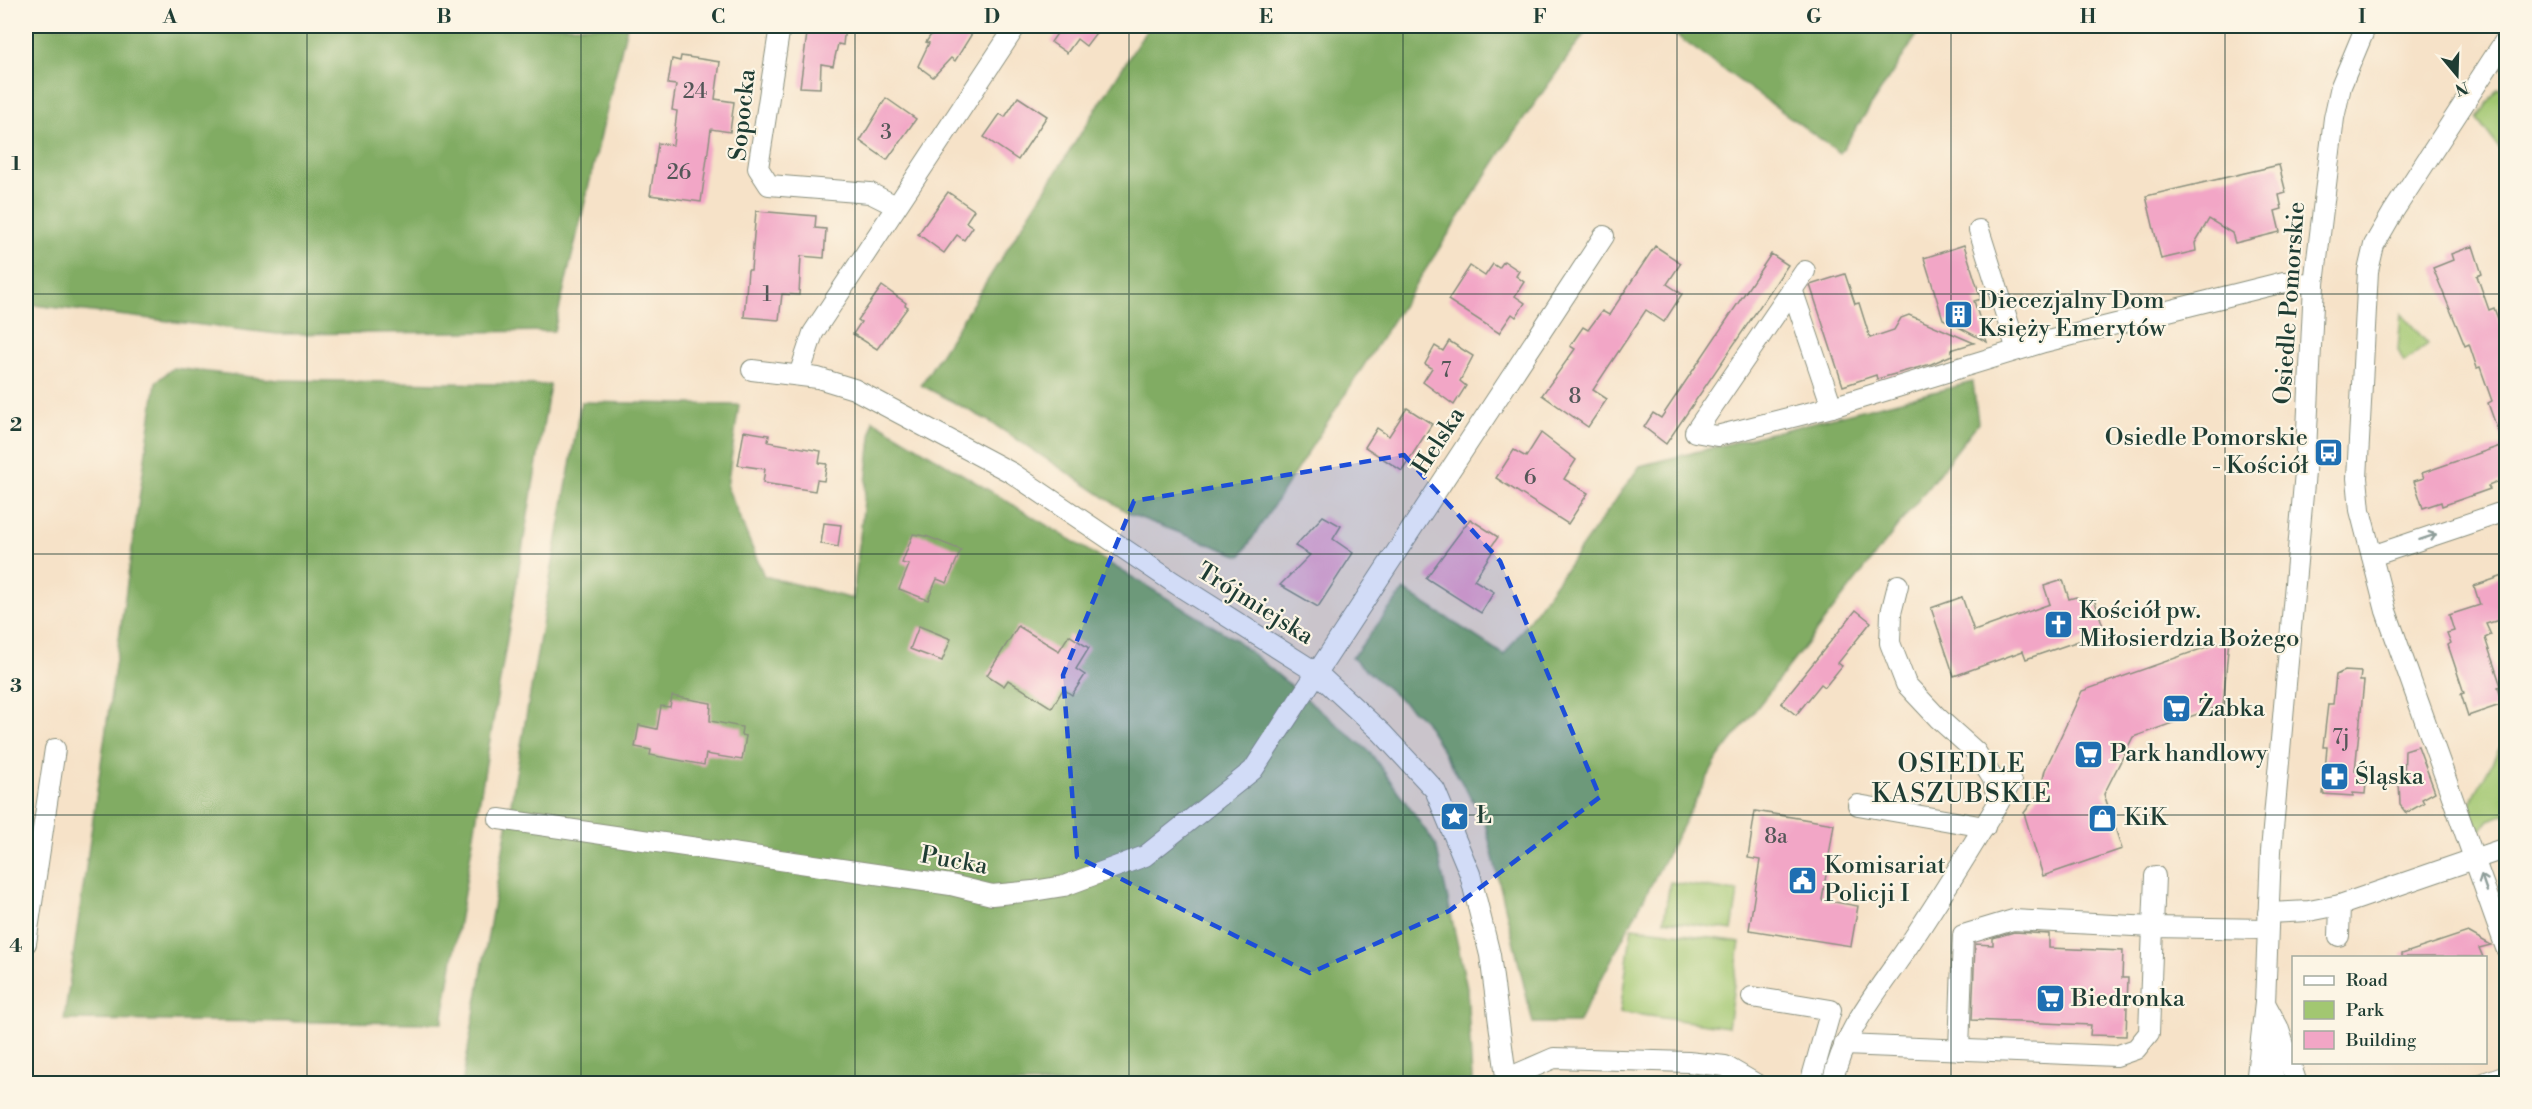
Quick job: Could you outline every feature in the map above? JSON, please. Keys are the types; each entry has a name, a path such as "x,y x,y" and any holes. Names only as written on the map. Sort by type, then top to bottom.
{"street":[{"name":"Sopocka","path":"780,26 758,168 769,185 870,193 896,206"},
{"path":"799,375 813,333 1016,26"},
{"name":"Osiedle Pomorskie","path":"2265,1003 2267,921 2305,472 2314,284 2334,118 2341,86 2366,26"},
{"path":"2506,39 2393,212 2374,245 2368,271 2357,478 2360,510 2403,663 2476,859 2506,948"},
{"path":"1979,230 2017,350"},
{"name":"Helska","path":"1317,673 1604,236"},
{"path":"1804,271 1695,432 1717,436 1832,407 2017,350 2284,282 2314,284"},
{"path":"1792,289 1832,407"},
{"name":"Trójmiejska","path":"752,370 818,378 871,397 1012,473 1173,582 1317,673 1382,733 1435,790 1470,874 1490,955 1508,1081"},
{"path":"2372,556 2506,511"},
{"path":"1898,585 1891,613 1890,643 1906,684 1938,718 1976,752 1993,779 1998,804"},
{"name":"Pucka","path":"499,819 951,885 992,895 1064,886 1145,856 1253,770 1317,673"},
{"path":"26,943 55,749"},
{"path":"1832,1083 1844,1045 1862,1013 1985,827 2012,782"},
{"path":"1858,805 1985,827"},
{"path":"1959,1050 1963,935 2013,920 2153,927 2267,921 2340,905 2506,848"},
{"path":"1844,1045 2116,1056 2136,1049 2149,1033 2155,876"},
{"path":"2339,936 2340,905"},
{"path":"1752,997 1831,1010 1810,1083"},
{"path":"2256,1083 2265,1003"},
{"path":"2265,1003 2274,1083"},
{"path":"2265,1003 2278,1027 2297,1083"},
{"path":"1508,1081 1554,1058 1688,1062 1725,1066 1756,1083"},
{"path":"2481,1083 2506,1075"}],"highlighted area":[{"path":"1404,455 1500,561 1600,797 1449,911 1310,973 1077,857 1063,675 1134,501"}],"green space":[{"path":"26,26 627,26 554,331 278,334 26,304"},
{"path":"1149,26 1590,26 1511,137 1241,556 1130,514 989,421 921,385"},
{"path":"1663,26 1923,26 1840,153"},
{"path":"2497,89 2506,90 2506,141 2500,149 2477,119"},
{"path":"2401,313 2428,344 2404,362 2398,350"},
{"path":"173,368 278,380 550,385 442,1023 64,1020 156,382"},
{"path":"1973,382 1978,423 1718,758 1578,1023 1533,1023 1484,819 1424,720 1352,658 1404,590 1504,655 1640,466"},
{"path":"581,402 739,405 727,487 764,576 853,599 873,420 1236,640 1370,752 1436,845 1467,988 1472,1080 1468,1084 462,1084"},
{"path":"2502,744 2506,744 2506,814 2489,820 2479,832 2469,805"},
{"path":"1670,882 1738,892 1732,930 1664,920"},
{"path":"1632,927 1740,942 1728,1027 1620,1012"}],"building":[{"path":"808,26 845,26 843,45 838,44 833,66 821,64 820,88 800,87"},
{"path":"937,26 963,26 973,32 955,61 951,58 933,77 918,66 929,43 926,42"},
{"path":"1058,26 1101,26 1086,46 1077,39 1067,53 1051,42 1061,28"},
{"path":"681,56 720,62 715,99 734,102 730,132 711,129 701,202 650,195 658,143 673,145 677,111 672,110 676,85 668,84 672,59 680,61"},
{"path":"1018,97 1047,116 1018,160 984,137 1000,114 1005,117"},
{"path":"886,98 916,119 887,160 860,141"},
{"path":"2279,165 2286,193 2279,195 2282,209 2275,211 2280,232 2235,243 2232,233 2209,219 2195,243 2196,251 2161,259 2146,196"},
{"path":"948,192 974,210 966,222 973,227 964,240 957,235 944,253 918,234"},
{"path":"756,211 816,216 815,228 826,229 824,258 801,256 799,295 782,294 779,320 744,317"},
{"path":"1964,245 1981,299 1974,301 1987,342 1943,319 1924,258"},
{"path":"1655,246 1681,263 1667,284 1682,294 1664,322 1646,310 1593,390 1607,399 1588,427 1542,395 1575,349 1570,346 1583,327 1588,330 1602,311 1609,315"},
{"path":"2473,246 2482,274 2477,276 2489,310 2494,308 2503,332 2506,330 2506,479 2488,486 2490,489 2442,506 2441,502 2423,508 2414,481 2424,478 2422,473 2503,445 2488,403 2492,401 2480,367 2477,368 2469,344 2465,346 2433,268 2453,260 2451,254"},
{"path":"1771,254 1788,265 1666,444 1644,427 1653,413 1661,418"},
{"path":"1504,261 1519,271 1516,276 1524,282 1515,296 1525,303 1516,317 1512,314 1499,333 1448,300 1470,266 1485,276 1493,264 1499,268"},
{"name":"Diecezjalny Dom Księży Emerytów","path":"1845,274 1855,304 1859,303 1870,338 1894,330 1901,318 1909,315 1974,343 1951,350 1952,355 1931,364 1877,379 1876,375 1843,386 1810,285"},
{"path":"882,286 906,303 908,307 877,349 853,334 861,322 858,320"},
{"path":"1449,341 1473,356 1460,381 1466,386 1454,405 1423,382 1432,368 1425,364 1435,346 1443,351"},
{"path":"1407,408 1432,424 1402,471 1365,447 1377,428 1389,436"},
{"path":"744,431 769,435 768,442 821,451 819,463 827,464 824,481 817,480 815,491 763,483 765,469 738,465"},
{"path":"1541,433 1576,460 1564,479 1588,493 1568,524 1496,478 1514,450 1526,457"},
{"path":"1323,516 1341,526 1333,539 1353,553 1318,607 1280,585 1310,555 1295,546"},
{"path":"1470,519 1498,537 1491,547 1494,549 1474,580 1494,592 1481,613 1426,578"},
{"path":"824,523 841,525 838,547 821,544"},
{"path":"913,534 926,536 961,550 947,583 937,579 928,600 899,589 909,565 902,563"},
{"path":"2506,575 2506,618 2486,624 2491,635 2485,638 2501,686 2498,687 2503,704 2468,716 2461,694 2464,693 2448,645 2451,643 2447,633 2454,631 2449,615 2480,605 2474,586"},
{"path":"2063,580 2069,599 2076,597 2087,602 2094,599 2105,632 2026,659 2023,651 1954,676 1931,608 1962,597 1974,631 2050,604 2044,586"},
{"path":"1856,610 1871,622 1838,663 1842,666 1825,687 1821,684 1796,715 1781,703"},
{"path":"919,626 951,639 942,661 910,649"},
{"path":"1018,626 1059,651 1069,635 1089,648 1076,669 1085,675 1072,695 1063,689 1052,708 1008,680 1004,686 987,675"},
{"name":"Park handlowy","path":"2229,639 2223,705 2133,737 2104,794 2122,849 2043,876 2024,813 2040,792 2045,770 2082,691"},
{"path":"2344,671 2361,672 2360,681 2364,681 2355,771 2367,772 2365,794 2353,793 2353,796 2323,794 2327,747 2323,747 2328,704 2333,704 2336,675"},
{"path":"672,696 711,703 710,721 742,727 741,735 746,736 742,760 706,754 704,765 650,755 651,750 635,747 639,725 657,729 661,706 670,707"},
{"path":"2418,746 2435,792 2422,799 2424,803 2406,813 2400,805 2399,780 2404,780 2405,750"},
{"name":"Komisariat Policji I","path":"1755,811 1834,824 1822,900 1858,906 1851,946 1749,930 1760,860 1748,858"},
{"name":"Biedronka","path":"2014,932 2049,934 2049,948 2123,951 2122,978 2128,978 2126,1036 2090,1035 2091,1025 1972,1020 1975,944 1993,945 1993,938"},
{"path":"2468,932 2491,945 2479,948 2483,956 2402,956 2402,954"}],"place":[{"name":"Diecezjalny Dom Księży Emerytów","path":"1958,315"},
{"name":"Osiedle Pomorskie - Kościół","path":"2329,452"},
{"name":"Kościół pw. Miłosierdzia Bożego","path":"2058,625"},
{"name":"Żabka","path":"2177,709"},
{"name":"Park handlowy","path":"2089,754"},
{"name":"Śląska","path":"2334,777"},
{"name":"Ł","path":"1455,816"},
{"name":"KiK","path":"2103,818"},
{"name":"Komisariat Policji I","path":"1803,880"},
{"name":"Biedronka","path":"2050,999"}],"district":[{"name":"OSIEDLE KASZUBSKIE","path":"1962,779"}]}
